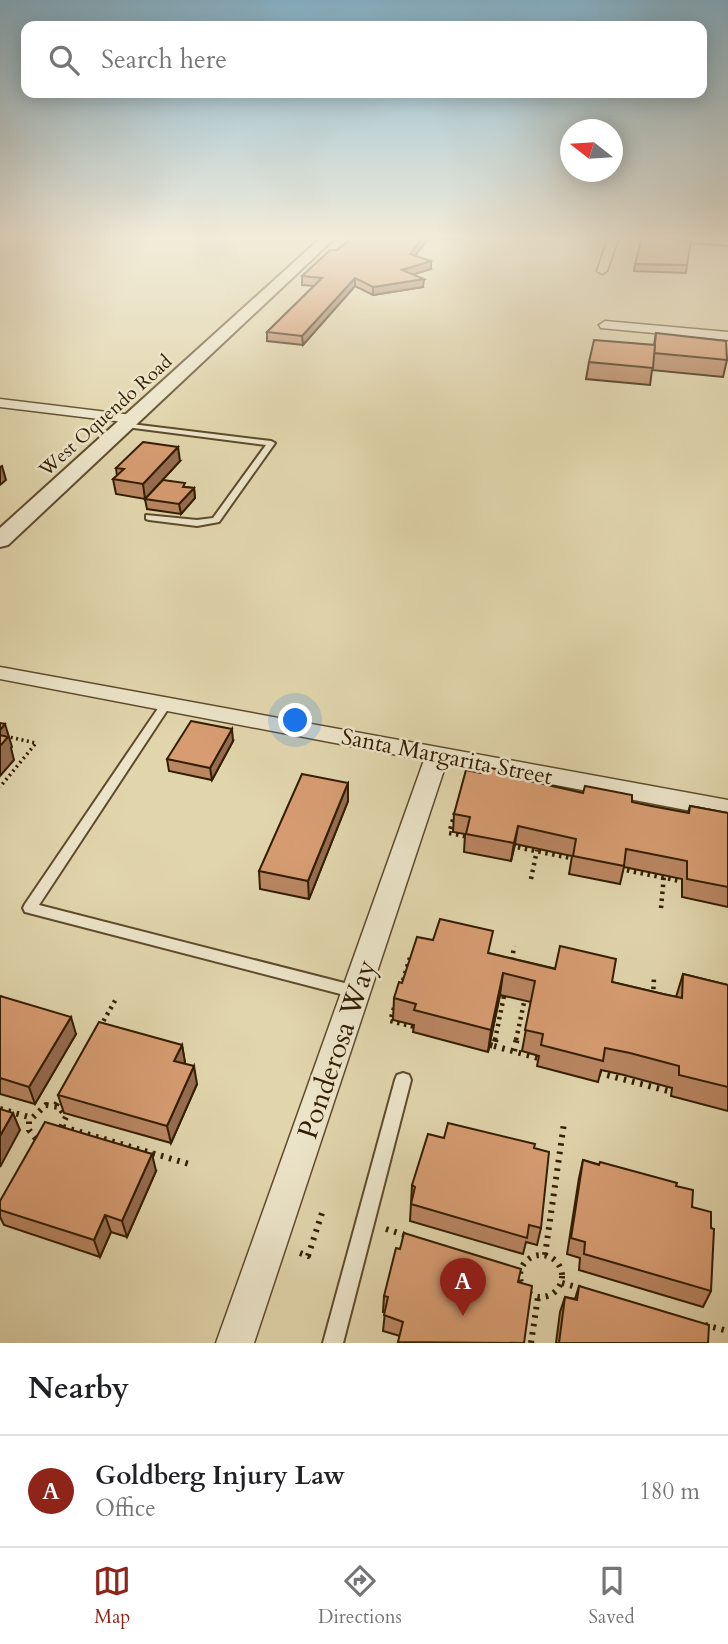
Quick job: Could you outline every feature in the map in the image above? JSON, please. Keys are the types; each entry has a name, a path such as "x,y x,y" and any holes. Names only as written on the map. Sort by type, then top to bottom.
{"street":[{"name":"West Oquendo Road","path":"0,540 263,299"},
{"path":"605,324 728,335"},
{"path":"0,403 129,422"},
{"name":"Santa Margarita Street","path":"0,673 728,809"},
{"name":"Ponderosa Way","path":"235,1343 438,754"}],"lane":[{"path":"129,422 271,443 216,520 197,523 149,517"},
{"path":"167,703 30,908 356,992"},
{"path":"333,1343 403,1080"}],"path":[{"path":"0,735 36,743 0,787"},
{"path":"456,809 449,833 479,839"},
{"path":"531,879 539,839"},
{"path":"553,855 556,842"},
{"path":"503,844 584,861"},
{"path":"645,873 646,860"},
{"path":"661,908 664,864"},
{"path":"610,866 694,884"},
{"path":"510,967 514,946"},
{"path":"415,1027 390,1021 411,954 421,956"},
{"path":"508,978 492,1046 538,1058"},
{"path":"652,1000 654,978"},
{"path":"514,1051 525,993"},
{"path":"96,1034 116,999"},
{"path":"627,1080 628,1068"},
{"path":"599,1073 672,1092"},
{"path":"645,1085 646,1073"},
{"path":"56,1105 69,1081"},
{"path":"31,1151 37,1140 57,1135 63,1127 66,1117 63,1110 56,1105 46,1105 29,1117 27,1127 30,1135 37,1140"},
{"path":"0,1109 29,1117"},
{"path":"545,1255 564,1123"},
{"path":"63,1127 190,1164"},
{"path":"300,1253 308,1256 322,1213 326,1214"},
{"path":"386,1229 411,1236"},
{"path":"535,1255 545,1255 555,1261 561,1271 562,1283 558,1293 549,1298 538,1297 528,1291 522,1281 521,1269 526,1260 535,1255"},
{"path":"509,1265 521,1269"},
{"path":"562,1283 587,1290"},
{"path":"531,1343 538,1297"},
{"path":"699,1323 724,1330"}],"building":[{"path":"301,299 336,299 302,336 267,332"},
{"path":"656,333 726,341 727,360 654,353"},
{"path":"594,340 655,345 653,368 589,362"},
{"path":"143,442 178,447 143,484 113,479 124,469 116,468"},
{"path":"163,480 185,483 183,487 194,488 179,504 145,499"},
{"path":"191,721 232,729 210,768 167,759"},
{"path":"0,735 8,737 0,746"},
{"path":"484,767 532,775 530,781 583,793 585,786 632,795 632,802 651,806 689,813 690,806 728,813 728,887 687,879 687,861 626,849 624,866 573,856 576,839 518,826 514,843 466,834 470,817 454,814 466,770 482,773"},
{"path":"302,774 348,783 308,881 259,871"},
{"path":"440,919 493,931 488,953 555,969 560,946 616,959 612,982 663,994 682,998 683,974 728,985 728,1087 679,1075 679,1066 630,1053 605,1048 603,1061 541,1045 543,1034 525,1030 535,981 503,973 491,1030 414,1010 416,1004 394,998 399,982 402,983 417,937 433,940"},
{"path":"0,996 71,1017 29,1087 0,1078"},
{"path":"99,1022 182,1045 174,1061 194,1066 167,1126 58,1095"},
{"path":"0,1109 13,1113 0,1136"},
{"path":"45,1122 152,1154 122,1221 105,1215 94,1240 0,1210 0,1201"},
{"path":"448,1123 535,1144 534,1148 549,1152 541,1228 529,1225 527,1238 411,1204 415,1187 412,1185 428,1134 444,1138"},
{"path":"583,1160 677,1183 676,1186 693,1190 692,1207 711,1212 711,1228 714,1229 711,1291 584,1254 585,1242 571,1238"},
{"path":"404,1233 521,1269 518,1282 532,1286 524,1343 398,1342 403,1322 384,1315 388,1297 384,1296 396,1248 400,1249"},
{"path":"579,1286 709,1325 708,1343 559,1343 565,1297 577,1300"}],"place":[{"name":"Goldberg Injury Law","path":"463,1316"}]}
